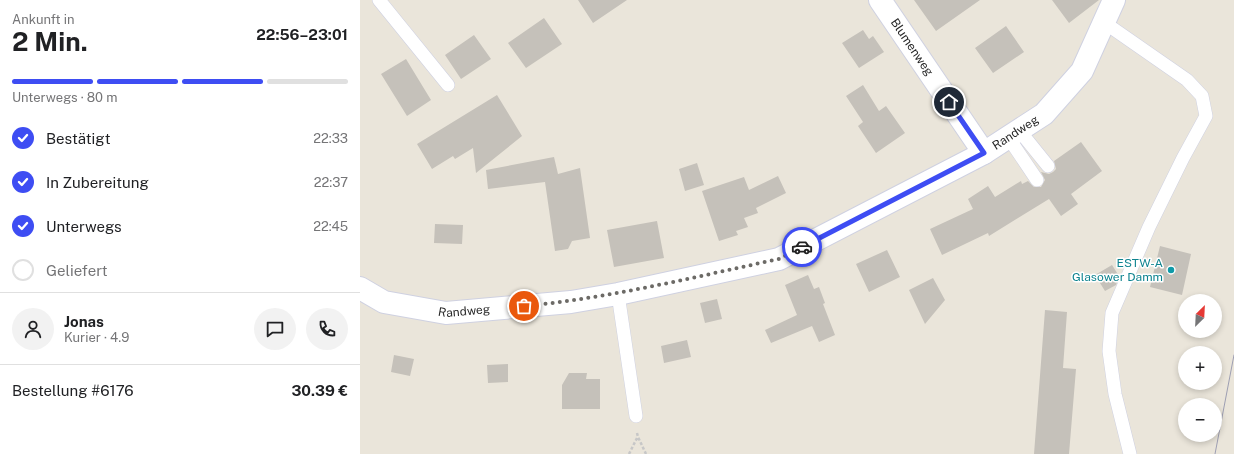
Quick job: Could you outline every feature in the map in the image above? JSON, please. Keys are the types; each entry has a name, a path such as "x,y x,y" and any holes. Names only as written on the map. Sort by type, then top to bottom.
{"street":[{"name":"Blumenweg","path":"880,0 984,153"},
{"name":"Randweg","path":"360,288 384,302 446,313 571,302 618,294 779,259 984,153 1044,114 1082,71 1114,0"}],"lane":[{"path":"379,0 448,85"},
{"path":"1104,23 1187,80 1202,96 1206,116 1149,226 1112,313 1109,351 1115,394 1130,454"},
{"path":"1014,133 1048,166"},
{"path":"1014,133 1037,180"},
{"path":"618,294 636,416"}],"path":[{"path":"636,416 638,437 646,454"},
{"path":"629,454 638,437"}],"building":[{"path":"578,0 627,0 593,23"},
{"path":"914,0 980,0 936,31"},
{"path":"1052,0 1099,0 1069,23"},
{"path":"544,18 562,44 526,68 508,43"},
{"path":"1006,26 1024,52 993,73 975,48"},
{"path":"863,30 869,39 873,36 884,52 859,68 842,43"},
{"path":"474,35 491,59 461,79 445,55"},
{"path":"406,59 431,100 407,116 381,74"},
{"path":"863,85 879,111 886,106 905,133 876,153 858,126 863,122 846,96"},
{"path":"497,95 522,136 476,173 473,148 455,159 453,156 432,169 417,144"},
{"path":"1081,142 1102,171 1071,194 1078,204 1061,216 1049,199 989,236 988,233 942,255 930,229 973,209 968,199 988,186 995,197 1021,181 1022,184 1028,181 1034,187 1041,187 1045,180 1041,172 1049,174 1053,172 1056,169 1054,161"},
{"path":"554,157 558,174 580,168 590,238 572,241 568,249 555,251 545,182 488,189 486,170"},
{"path":"697,163 704,185 685,191 679,169"},
{"path":"778,176 786,193 756,208 758,213 744,218 748,227 736,231 738,235 719,241 702,191 744,177 749,190"},
{"path":"657,221 664,258 614,267 607,230"},
{"path":"435,224 463,225 462,244 434,243"},
{"name":"ESTW-A Glasower Damm","path":"1160,246 1191,254 1182,294 1150,287"},
{"path":"887,250 900,277 869,292 856,264"},
{"path":"1112,265 1119,276 1116,285 1105,291 1095,275"},
{"path":"808,275 814,289 819,287 825,303 823,304 835,335 819,342 812,326 771,343 765,330 797,315 785,285"},
{"path":"933,278 945,300 925,324 909,290"},
{"path":"717,299 722,319 705,323 700,303"},
{"path":"1045,310 1067,312 1063,368 1076,369 1069,454 1034,454"},
{"path":"687,340 691,357 664,363 661,346"},
{"path":"394,355 414,359 410,376 391,372"},
{"path":"508,364 508,382 488,383 487,365"},
{"path":"569,373 587,373 586,379 600,379 600,409 562,409 562,385"}],"tram line":[{"path":"1215,454 1234,355"}],"way so far":[{"path":"524,306 571,302 618,294 779,259 802,247"}],"place":[{"name":"ESTW-A Glasower Damm","path":"1171,270"}],"route":[{"path":"802,247 984,153 949,102"}]}
